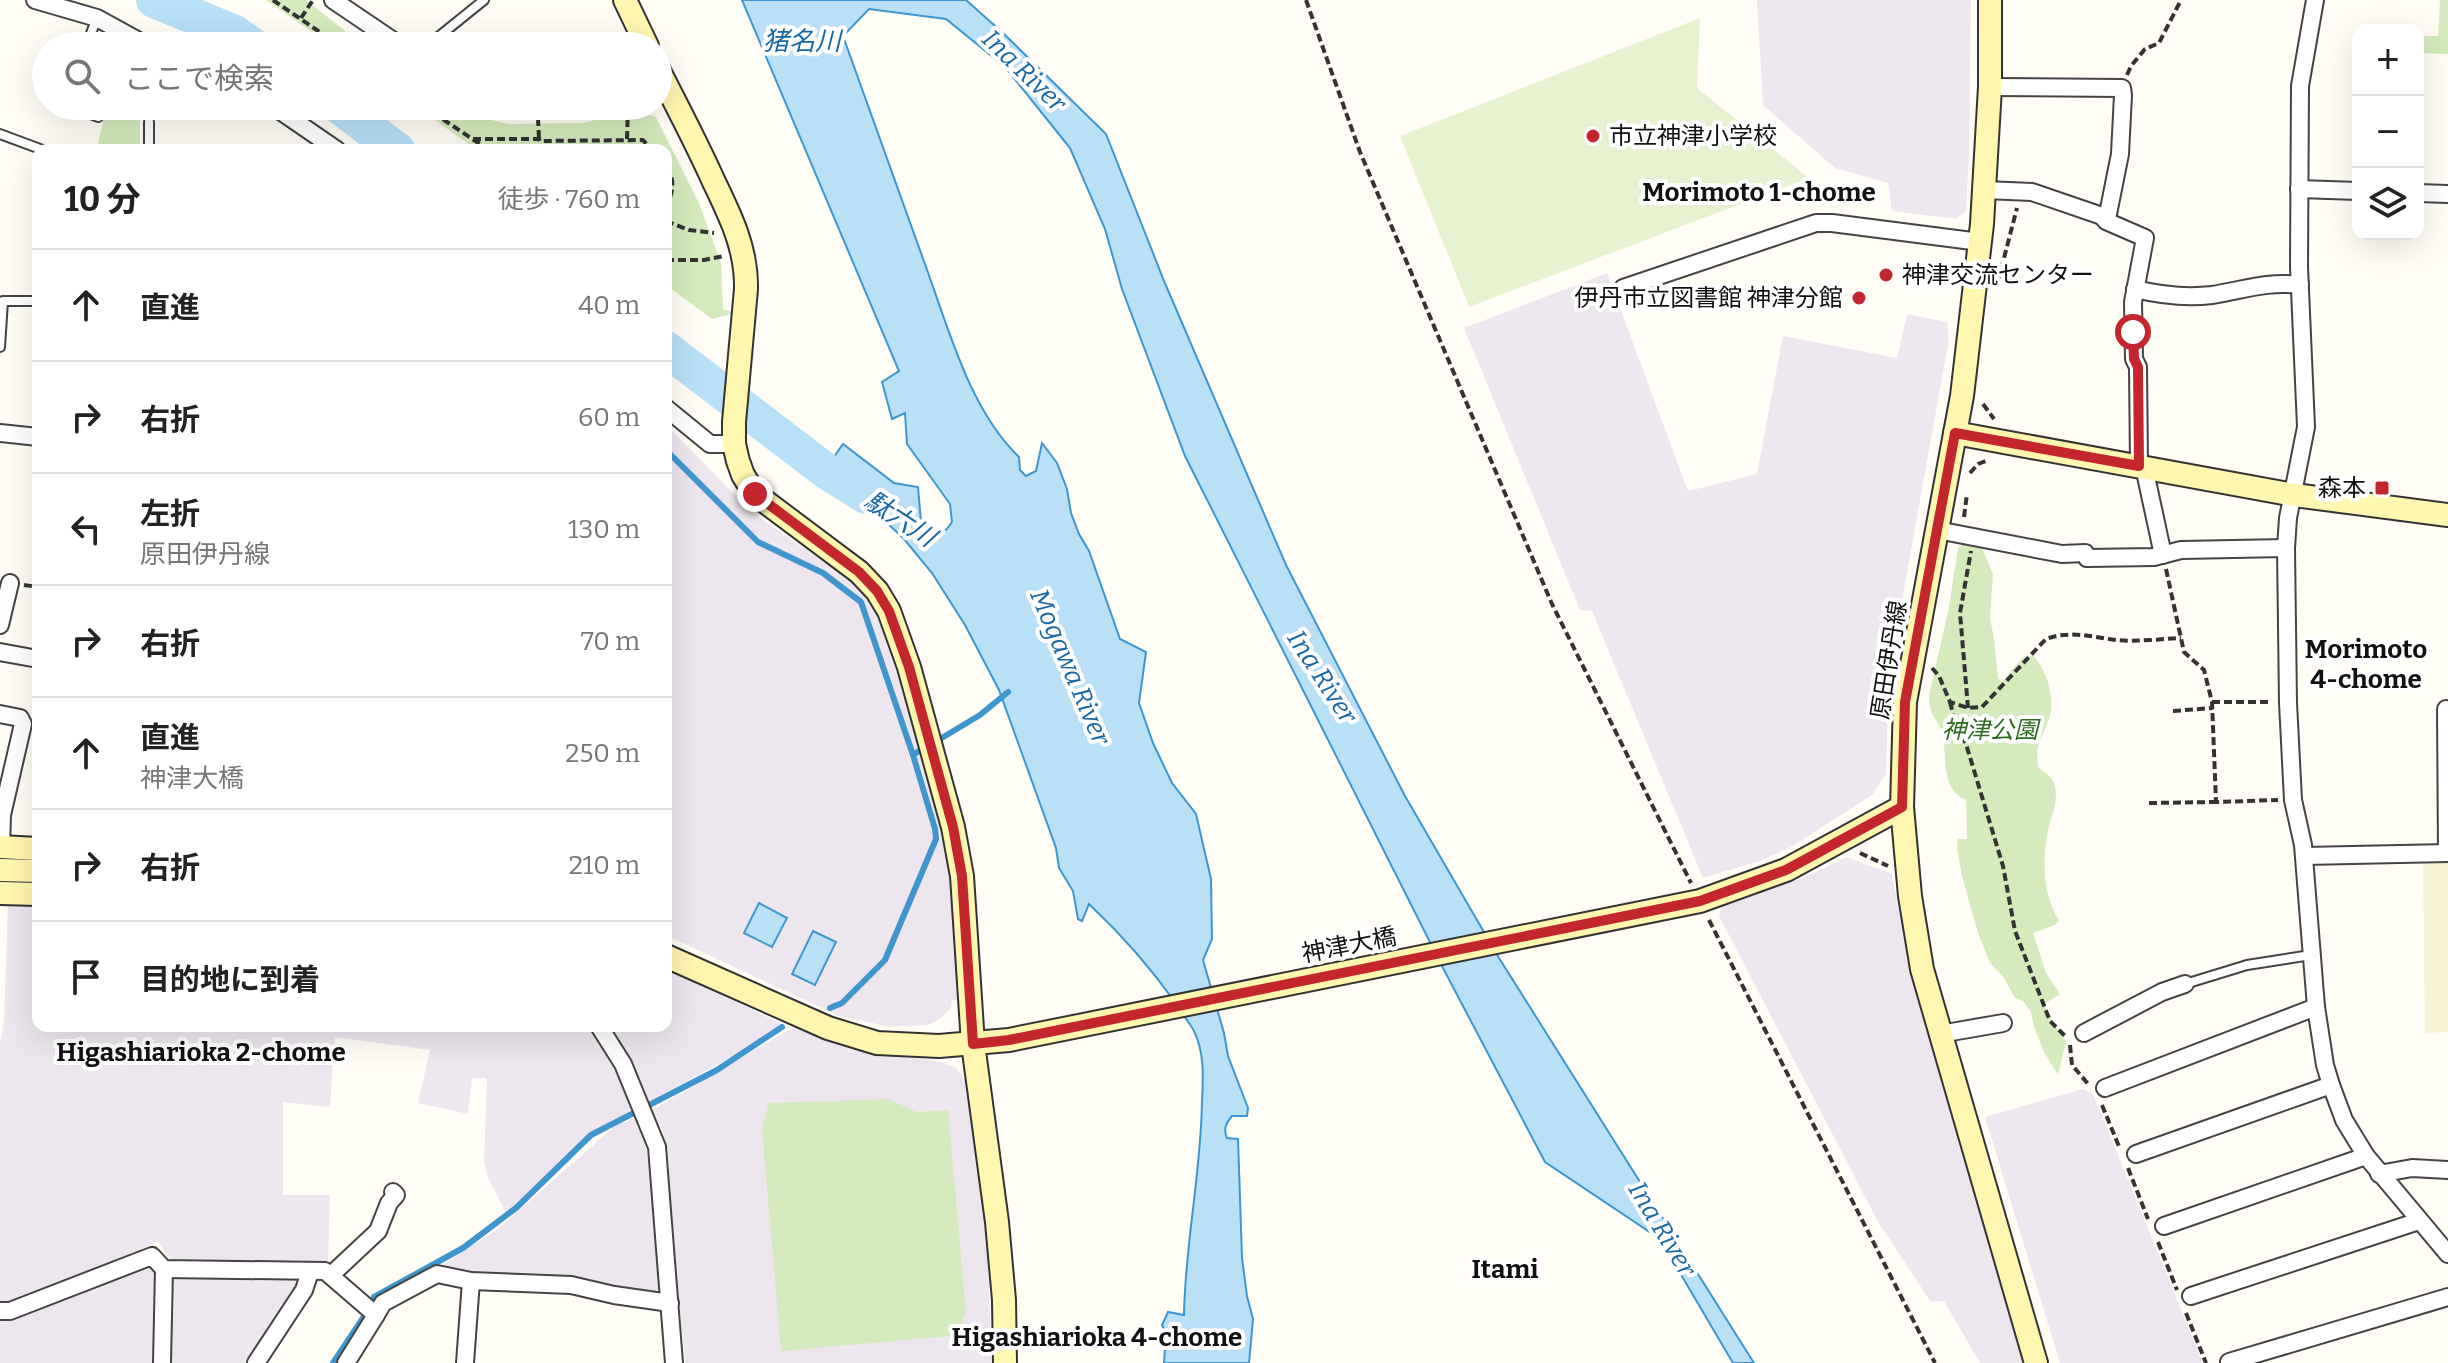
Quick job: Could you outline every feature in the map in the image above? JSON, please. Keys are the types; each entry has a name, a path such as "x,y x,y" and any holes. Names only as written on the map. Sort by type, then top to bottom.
{"street":[{"path":"35,0 97,18 122,32"},
{"path":"333,0 380,32"},
{"path":"625,0 640,32"},
{"name":"原田伊丹線","path":"1990,0 1990,87 1980,242 1962,396 1905,702 1902,807 1910,896 1922,969 2036,1363"},
{"path":"2315,0 2300,86 2300,285 2306,427 2288,518 2286,548 2293,800 2304,856 2316,1007 2331,1085 2344,1120 2366,1156 2448,1254"},
{"path":"1990,87 2122,88 2120,154 2108,214 2102,216"},
{"path":"672,97 734,223 747,271 734,433 743,475 755,494 859,572 877,591 889,611 909,667 953,827 962,876 973,1044 997,1222 1004,1300 1005,1363"},
{"path":"293,120 328,144"},
{"path":"2299,189 2352,191"},
{"path":"1985,190 2032,192 2102,216 2106,221 2145,238 2135,289 2134,359 2138,367 2142,466 2163,555"},
{"path":"2424,193 2448,194"},
{"path":"1623,288 1816,223 1980,242"},
{"path":"2135,289 2183,297 2266,283 2300,285"},
{"path":"672,413 710,444 734,433"},
{"path":"0,433 32,436"},
{"path":"1955,433 2294,495 2448,515"},
{"path":"1937,530 2062,554 2085,553 2087,558 2154,557 2181,550 2286,548"},
{"path":"0,625 10,583"},
{"path":"0,652 32,658"},
{"path":"2304,856 2447,853 2446,709"},
{"path":"0,714 20,718 23,724 2,815 0,847 32,849"},
{"name":"神津大橋","path":"672,959 849,1036 877,1043 902,1046 1009,1040 1700,901 1786,870 1902,807"},
{"path":"0,870 32,871"},
{"path":"0,893 32,894"},
{"path":"2084,1033 2162,992 2185,984"},
{"path":"2105,1088 2316,1007"},
{"path":"1940,1034 2003,1023"},
{"path":"603,1032 623,1064 657,1147 674,1363"},
{"path":"2136,1154 2331,1085"},
{"path":"2164,1226 2366,1156"},
{"path":"2379,1174 2412,1168 2448,1170"},
{"path":"331,1275 378,1231 389,1203 396,1195 393,1192"},
{"path":"2191,1296 2419,1221"},
{"path":"0,1311 10,1311 152,1256 164,1269 162,1363"},
{"path":"164,1269 325,1271 376,1315"},
{"path":"256,1363 304,1290 310,1272"},
{"path":"346,1363 383,1303 437,1274 471,1281 571,1285 670,1303"},
{"path":"465,1363 471,1281"},
{"path":"2229,1362 2448,1297"}],"lane":[{"path":"444,32 484,0"},
{"path":"92,32 97,18"},
{"path":"149,122 149,144"},
{"path":"0,134 32,146"},
{"path":"0,347 3,301 32,301"},
{"path":"2185,984 2247,965 2311,955"}],"path":[{"path":"273,0 320,32"},
{"path":"301,18 313,0"},
{"path":"1306,0 1360,152 1552,604 1935,1363"},
{"path":"2122,88 2131,66 2145,49 2159,43 2181,0"},
{"path":"444,120 480,144"},
{"path":"538,120 539,139"},
{"path":"627,139 628,120"},
{"path":"473,139 627,139 643,140 647,144"},
{"path":"672,223 689,230 718,233"},
{"path":"672,260 704,260 742,251"},
{"path":"1968,708 1960,613 1970,474 1978,464 1988,459"},
{"path":"2163,555 2184,652 2204,670 2212,705 2216,802"},
{"path":"1927,682 1931,666 1939,676 1950,702 1968,708 1982,707 2046,639 2059,634 2118,640 2181,638"},
{"path":"2173,711 2212,705 2288,703"},
{"path":"2149,803 2293,800"},
{"path":"1847,852 1862,853 1892,867"}],"shaded area":[{"path":"1757,0 1971,0 1966,211 1956,219 1892,211 1888,183 1835,168 1763,105"},
{"path":"1607,273 1688,491 1757,474 1783,336 1897,358 1907,314 1947,322 1949,339 1889,673 1886,774 1872,795 1793,846 1760,861 1703,878 1592,611 1580,610 1464,328"},
{"path":"672,431 753,513 860,587 879,612 909,700 947,853 958,1000 952,1000 951,1008 928,1025 891,1027 839,1016 672,938"},
{"path":"1846,857 1892,874 1909,961 1930,1041 2024,1363 1980,1363 1944,1301 1931,1302 1878,1222 1719,916 1722,907 1805,877"},
{"path":"2448,860 2448,1032 2425,1033 2423,861"},
{"path":"8,901 32,901 32,1032 592,1032 619,1076 633,1109 589,1134 506,1213 488,1178 484,1160 487,1078 472,1078 468,1114 418,1103 430,1050 335,1037 330,1107 283,1102 283,1195 330,1195 328,1263 174,1264 158,1242 15,1303 0,1303 0,1044 4,1021"},
{"path":"672,972 782,1024 724,1061 646,1103 609,1032 672,1032"},
{"path":"794,1027 863,1050 941,1062 956,1068 967,1083 986,1220 992,1363 685,1363 663,1131 651,1111"},
{"path":"2083,1089 2093,1094 2203,1363 2060,1363 1985,1117"},
{"path":"634,1118 647,1152 653,1185 659,1266 659,1290 654,1297 480,1278 439,1268 499,1228 614,1127"},
{"path":"148,1266 156,1275 283,1273 294,1277 299,1288 250,1363 0,1363 0,1318 19,1318"}],"green space":[{"path":"266,0 306,0 346,32 312,32"},
{"path":"2440,0 2448,0 2448,54 2424,53 2424,36 2438,36"},
{"path":"1700,18 1697,88 1809,178 1469,307 1400,136"},
{"path":"103,120 140,120 140,144 98,143"},
{"path":"435,120 492,120 508,124 658,120 670,144 469,144"},
{"path":"672,149 699,203 721,263 723,309 735,313 712,319 672,289"},
{"name":"神津公園","path":"1963,544 1982,548 1993,574 1990,618 1998,678 2002,682 2022,658 2033,655 2046,677 2051,694 2051,711 2038,746 2037,758 2038,767 2052,779 2056,790 2047,834 2045,872 2049,898 2059,920 2055,925 2033,933 2046,973 2060,994 2046,1003 2046,1012 2066,1042 2058,1075 2044,1052 2031,1012 2023,1001 2015,998 2004,978 1990,963 1978,933 1957,849 1958,839 1967,839 1966,800 1952,789 1945,764 1943,737 1929,703 1958,548"},
{"path":"888,1099 917,1112 948,1110 966,1312 959,1329 951,1336 781,1351 762,1129 768,1103"}],"water":[{"path":"742,0 966,0 1106,134 1164,281 1286,565 1405,796 1499,958 1754,1363 1733,1363 1660,1239 1545,1162 1443,968 1185,456 1122,289 1105,229 1070,148 1005,67 946,19 869,9 843,36 963,368 987,416 1019,457 1020,470 1026,476 1036,471 1042,443 1057,463 1067,489 1071,513 1089,551 1120,639 1146,652 1139,703 1172,783 1196,814 1211,879 1212,939 1203,960 1228,1056 1248,1108 1247,1116 1232,1116 1225,1132 1227,1138 1238,1139 1242,1258 1253,1319 1249,1363 1164,1363 1166,1334 1162,1325 1168,1312 1184,1315 1201,1129 1203,1084 1198,1040 1167,991 1089,904 1082,921 1078,919 1073,891 1059,868 1056,848 999,690 965,625 932,573 883,519 822,474 843,444 894,483 918,487 921,522 946,530 952,522 950,504 907,444 905,413 892,419 882,382 899,371"},
{"path":"759,903 787,918 772,947 744,933"},
{"path":"813,931 836,942 815,985 792,974"}],"waterway":[{"name":"駄六川","path":"154,0 233,32"},
{"name":"駄六川","path":"357,120 389,144"},
{"name":"駄六川","path":"672,354 826,471 866,496"},
{"path":"672,456 758,542 823,573 861,602 913,755"},
{"path":"935,742 980,715 1008,692"},
{"path":"830,1008 842,1003 885,960 936,839 913,755 925,747"},
{"path":"374,1297 463,1248 516,1208 591,1135 717,1070 782,1027"},
{"path":"333,1363 363,1318"}],"place":[{"name":"市立神津小学校","path":"1593,136"},
{"name":"神津交流センター","path":"1886,275"},
{"name":"伊丹市立図書館 神津分館","path":"1859,298"},
{"name":"森本","path":"2382,488"}],"district":[{"name":"Morimoto 1-chome","path":"1759,192"},
{"name":"Morimoto 4-chome","path":"2366,664"},
{"name":"Higashiarioka 2-chome","path":"201,1052"},
{"name":"Itami","path":"1505,1269"},
{"name":"Higashiarioka 4-chome","path":"1097,1337"}],"route":[{"path":"755,494 859,572 877,591 889,611 909,667 953,827 962,876 973,1044 1009,1040 1700,901 1786,870 1902,807 1905,702 1955,433 2139,466 2138,367 2134,359 2133,332"}],"water label":[{"name":"猪名川","path":"802,41"},
{"name":"Ina River","path":"1024,71"},
{"name":"Mogawa River","path":"1070,667"},
{"name":"Ina River","path":"1322,677"},
{"name":"Ina River","path":"1662,1229"}]}
